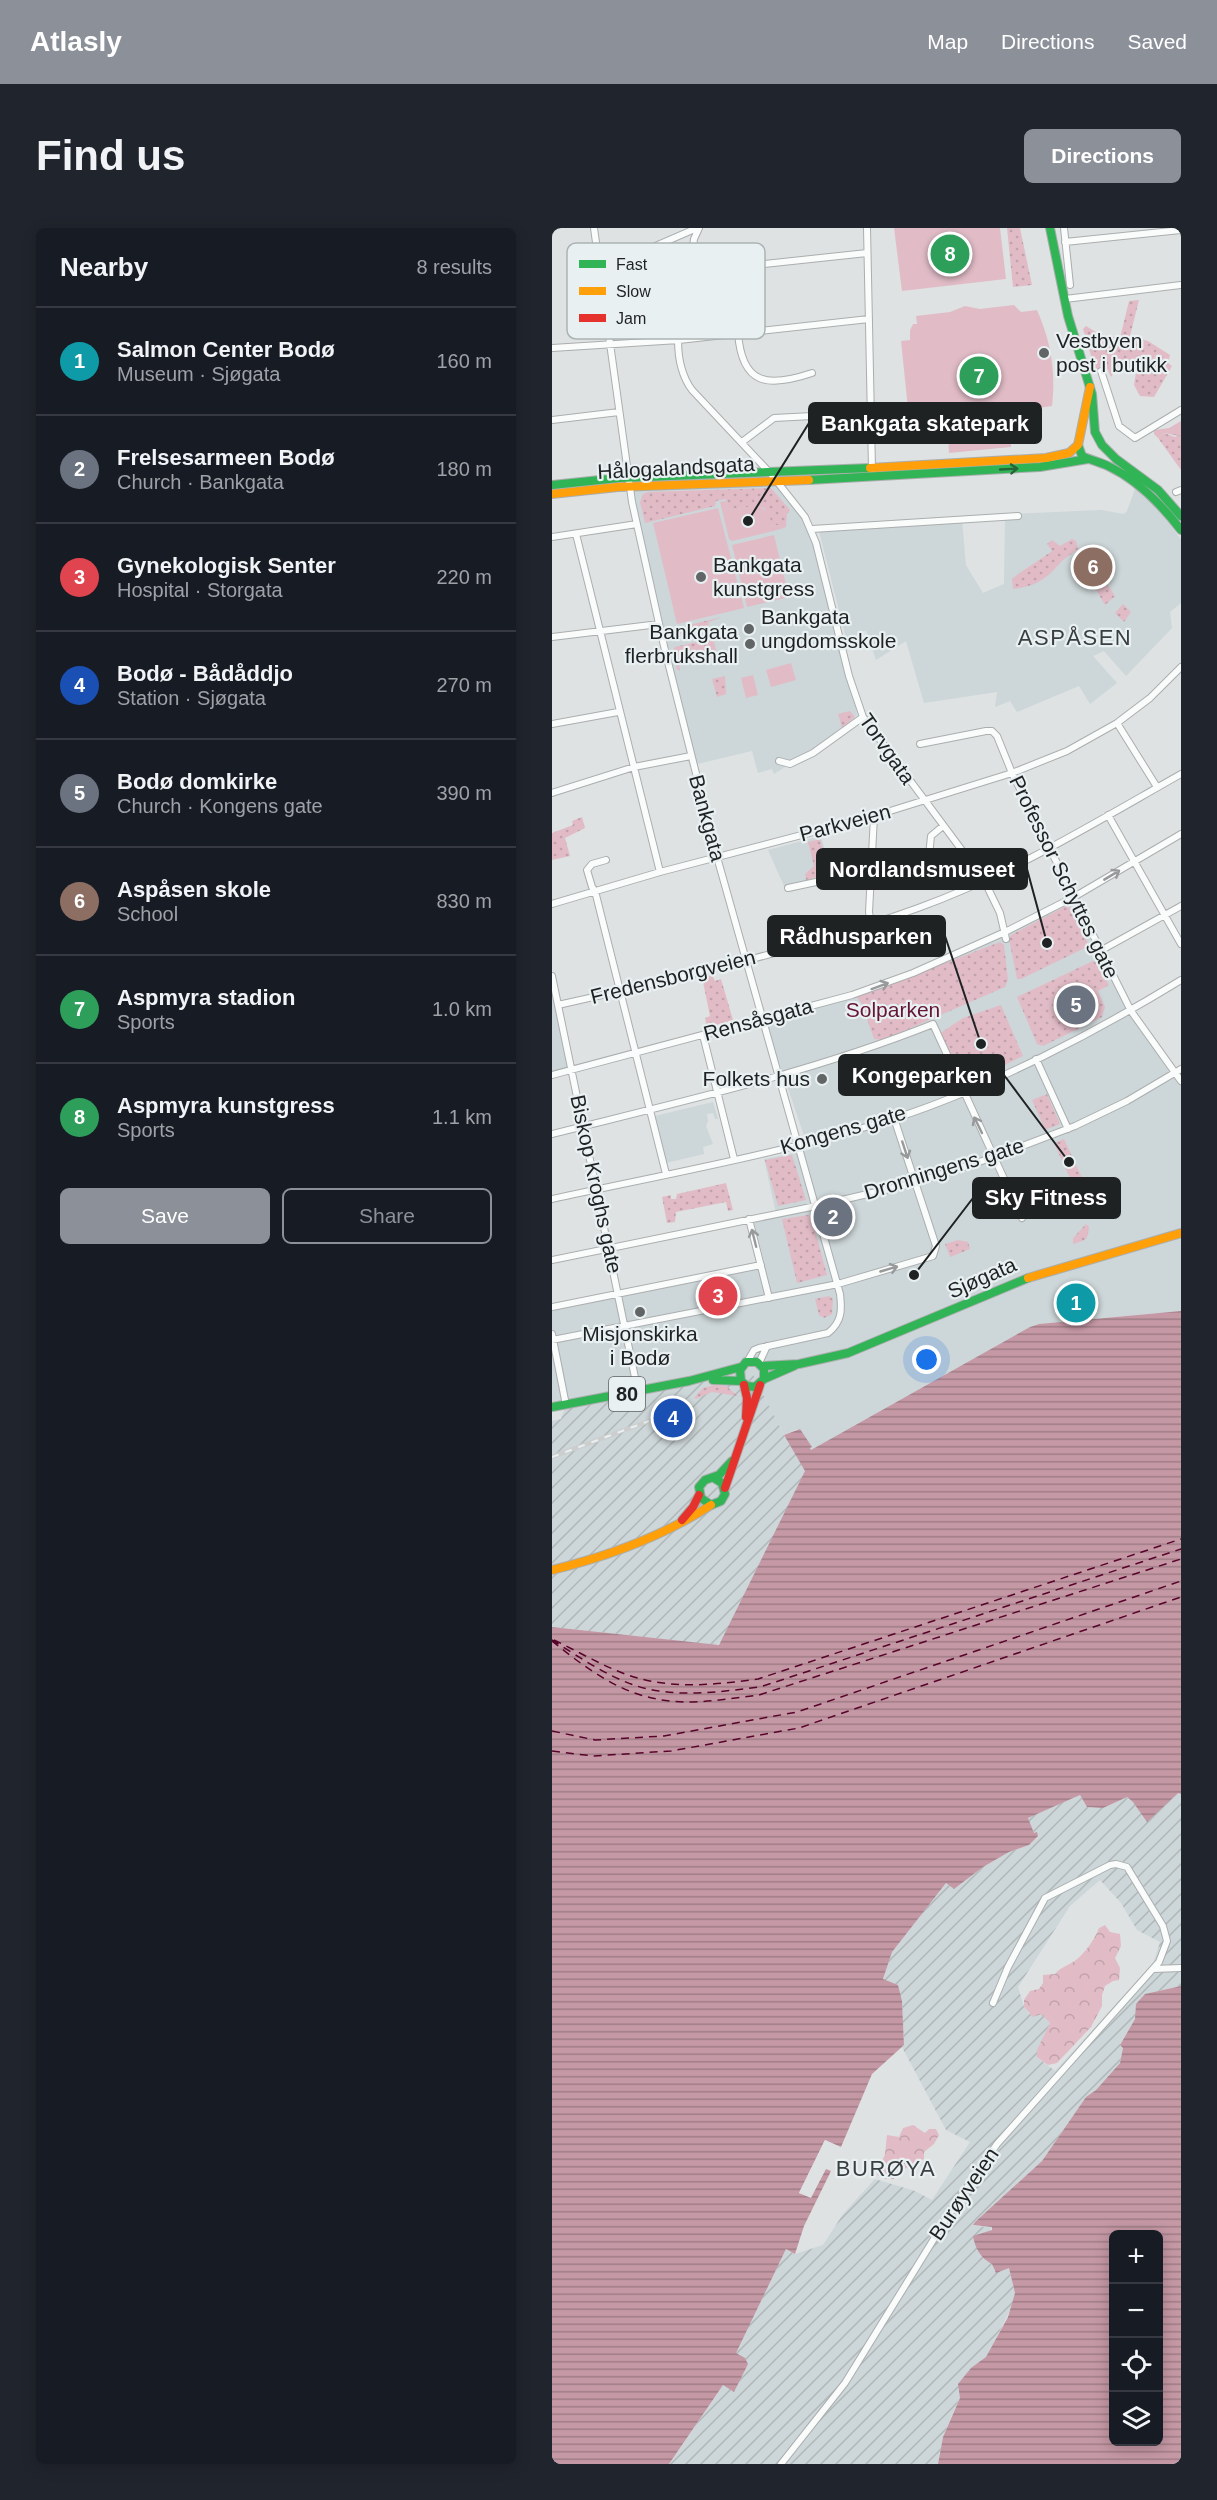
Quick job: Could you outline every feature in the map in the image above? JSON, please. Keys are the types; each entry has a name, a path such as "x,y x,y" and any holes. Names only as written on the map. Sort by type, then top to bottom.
{"main road":[{"path":"1050,228 1068,316 1093,400 1094,429 1100,441 1116,459 1158,489 1181,516"},
{"path":"1090,387 1079,453 1109,466 1151,493 1181,530"},
{"name":"Hålogalandsgata","path":"552,485 1046,458 1069,453 1090,435 1100,441"},
{"path":"1089,459 1100,454 1100,441"},
{"name":"Hålogalandsgata","path":"552,494 630,482 777,482 1040,467 1089,459"},
{"name":"Sjøgata","path":"552,1407 638,1392 744,1365 799,1364 848,1353 1041,1272 1181,1233"},
{"name":"Sjøgata","path":"688,1381 742,1383 752,1388 799,1364"},
{"path":"744,1365 739,1373 747,1398 746,1423"},
{"path":"552,1570 625,1550 678,1525 722,1500 732,1461 762,1382 761,1365"},
{"path":"678,1525 693,1507 702,1482 714,1479 732,1461"},
{"path":"714,1479 722,1483 725,1488"},
{"path":"699,1495 704,1502 711,1505"}],"street":[{"name":"Bankgata","path":"594,228 596,243"},
{"path":"657,243 685,230 698,228"},
{"name":"Torvgata","path":"693,243 698,228"},
{"path":"867,228 872,468"},
{"path":"1064,228 1070,285"},
{"path":"1065,242 1181,230"},
{"path":"765,264 867,254"},
{"path":"1065,298 1181,285"},
{"path":"765,330 869,319"},
{"name":"Bankgata","path":"609,339 637,524 659,624 717,857 838,1284 841,1309 832,1330 817,1337 766,1346"},
{"path":"552,348 610,346 687,339"},
{"path":"739,339 743,362 754,375 763,380 792,380 812,373"},
{"name":"Torvgata","path":"679,340 678,358 684,378 692,390 771,474 812,529 852,688 863,717 984,880 995,901 1006,935"},
{"path":"1101,371 1119,426 1134,438 1181,410"},
{"path":"552,420 619,412"},
{"path":"742,442 774,418 870,413"},
{"path":"812,529 1017,516"},
{"path":"552,537 637,524"},
{"path":"576,534 618,711 660,872"},
{"path":"552,637 659,624"},
{"name":"Parkveien","path":"552,904 660,872 874,816 1012,774 1067,751 1117,723 1150,698 1181,667"},
{"path":"552,723 618,711"},
{"path":"780,761 790,764 805,758 863,717"},
{"path":"1117,723 1157,788"},
{"name":"Professor Schyttes gate","path":"920,744 986,730 992,731 999,738 1012,774 1131,1011 1178,1071 1181,1081"},
{"path":"552,793 633,767 691,756"},
{"name":"Fredensborgveien","path":"558,1005 745,960 919,908 984,880 1050,847 1181,774"},
{"path":"1108,815 1181,944"},
{"path":"871,923 869,912 874,816"},
{"path":"929,856 931,836 943,826"},
{"name":"Rensåsgata","path":"552,1075 763,1020 867,990 914,973 1006,935 1181,834"},
{"path":"606,860 588,866 587,870 595,891 666,1174"},
{"path":"788,888 872,870"},
{"path":"1100,951 1181,906"},
{"name":"Biskop Kroghs gate","path":"552,976 638,1392"},
{"name":"Kongens gate","path":"552,1199 735,1159 894,1118 963,1092 1036,1059 1131,1011 1181,980"},
{"path":"552,1134 779,1076 871,1049 933,1024 1022,1218"},
{"path":"703,1035 735,1159"},
{"path":"1036,1059 1068,1130"},
{"name":"Dronningens gate","path":"552,1260 816,1206 915,1183 1068,1130 1127,1101 1178,1071"},
{"path":"566,1405 552,1338 626,1326 838,1284 930,1257 937,1250 894,1118"},
{"path":"749,1219 769,1298"},
{"path":"552,1307 761,1265"},
{"path":"761,1365 766,1346"},
{"path":"744,1365 754,1350 766,1346"},
{"name":"Burøyveien","path":"781,2464 845,2383 953,2208 997,2144 1153,1969 1164,1953 1167,1941 1163,1926 1131,1871 1122,1864 1110,1865 1045,1898 1008,1967 993,2003"},
{"path":"1153,1969 1181,1968"}],"shaded area":[{"name":"Bankgata ungdomsskole","path":"777,482 812,529 855,699 857,715 815,748 774,774 772,769 758,773 752,751 693,765 631,486"},
{"path":"1135,489 1160,510 1181,540 1181,603 1170,612 1172,628 1126,676 1104,651 1093,656 1117,683 1090,704 1079,686 1017,712 1010,701 995,707 997,692 924,703 906,641 876,660 866,630 847,642 819,531 962,521 966,565 983,593 1004,584 1005,520 1009,514 1101,510 1124,514"},
{"path":"821,836 831,874 784,886 768,850"},
{"path":"1074,897 1131,1011 1175,1073 1181,1069 1181,1311 1039,1324 1030,1327 811,1451 810,1446 797,1429 784,1435 753,1374 552,1403 552,1307 621,1296 765,1266 754,1221 776,1213 764,1159 809,1150 765,1021 914,975"},
{"path":"552,986 572,1069 552,1075"},
{"path":"713,1102 718,1119 715,1119 713,1113 707,1114 706,1126 713,1144 703,1147 704,1154 666,1163 655,1116"},
{"path":"1181,1311 1181,1794 1178,1793 1147,1822 1127,1797 1103,1808 1087,1807 1080,1795 1028,1818 1034,1833 1037,1832 1038,1836 1029,1845 1009,1852 983,1867 954,1889 946,1883 892,1952 883,1979 898,1985 902,2001 904,2045 872,2074 841,2147 825,2140 799,2193 811,2197 826,2169 831,2171 804,2226 795,2254 786,2249 736,2353 745,2358 748,2364 734,2392 723,2385 669,2464 552,2464 552,1627 719,1645 805,1471 784,1435 800,1429 812,1447 811,1450 1039,1324"},
{"path":"753,1374 784,1435 806,1471 720,1643 715,1645 552,1627 552,1421 561,1419 566,1405 689,1381"},
{"path":"1181,1794 1181,1986 1145,1994 1135,2019 1120,2044 1123,2048 1120,2063 1096,2090 1086,2097 1042,2161 975,2222 974,2226 992,2227 979,2253 986,2261 993,2264 994,2271 1009,2268 1015,2293 1011,2308 987,2357 960,2398 951,2417 943,2437 938,2464 669,2464 723,2385 735,2353 786,2249 795,2254 823,2245 843,2214 875,2179 915,2191 932,2200 970,2142 946,2130 902,2047 904,2045 902,2001 897,1985 883,1980 892,1951 946,1883 954,1889 983,1867 1009,1852 1029,1845 1038,1837 1027,1818 1080,1795 1087,1807 1103,1808 1125,1796 1133,1802","holes":["1100,1880 1121,1903 1137,1930 1160,1942 1153,1964 1055,2071 1037,2057 1050,2023 1041,2014 1029,2014 1024,2007 1018,1987 1070,1906"]},
{"path":"1181,1986 1181,2464 938,2464 943,2437 960,2398 958,2384 971,2368 986,2357 1008,2317 1015,2293 1009,2268 996,2273 992,2264 979,2253 975,2245 973,2236 992,2230 992,2227 973,2225 1042,2161 1086,2097 1096,2090 1120,2063 1123,2048 1120,2045 1135,2019 1136,2004 1145,1994"}],"green space":[{"path":"894,228 1000,228 1006,279 902,291"},
{"path":"1007,228 1020,228 1032,285 1013,287"},
{"path":"1139,300 1130,336 1148,341 1170,355 1168,363 1172,366 1154,397 1140,396 1134,385 1136,372 1120,363 1111,377 1105,364 1102,363 1099,369 1095,369 1083,329 1086,326 1099,334 1120,338 1129,301"},
{"path":"1014,305 1021,312 1037,310 1042,322 1053,369 1052,406 1038,408 1038,437 1011,439 1011,447 949,453 948,433 923,435 910,428 901,341 910,340 910,330 913,324 917,324 916,316 950,312 965,306 980,309"},
{"path":"1181,421 1179,436 1164,433 1158,438 1154,434 1154,430 1169,428"},
{"path":"1164,433 1175,437 1181,434 1181,470 1158,438"},
{"path":"771,488 790,510 787,514 786,527 781,529 779,525 772,526 765,509 757,505 732,510 727,508 726,499 716,501 715,506 645,523 640,502 643,494 648,492"},
{"path":"726,501 727,508 732,510 757,505 769,513 772,526 780,525 781,529 732,541 729,539 720,502"},
{"name":"Bankgata kunstgress","path":"718,508 744,608 677,624 653,523"},
{"path":"774,535 789,597 747,607 732,545"},
{"path":"1072,539 1076,541 1078,549 1046,577 1035,584 1013,589 1012,579 1052,551 1047,544 1052,540 1060,546"},
{"path":"1106,582 1115,596 1105,605 1095,588"},
{"path":"1123,604 1131,612 1124,622 1115,613"},
{"path":"722,617 709,622 708,629 672,638 669,636 668,630"},
{"path":"710,639 714,641 717,655 715,659 706,661 699,657 679,663 680,671 677,669 672,651 675,647"},
{"path":"791,663 796,680 771,687 766,670"},
{"path":"753,675 758,695 746,698 741,678"},
{"path":"725,676 726,694 717,697 712,679"},
{"path":"850,711 855,717 842,728 838,714"},
{"path":"582,817 585,828 565,838 570,856 552,860 552,833 573,825 572,821"},
{"path":"820,839 829,874 806,880 805,874 814,866 808,842"},
{"path":"1066,906 1073,909 1089,946 1017,979 1009,939 1011,935"},
{"name":"Solparken","path":"1000,942 1004,945 1008,980 1005,987 883,1040 874,1039 861,1002 856,997"},
{"path":"1093,961 1098,963 1109,985 1098,991 1105,1007 1102,1017 1043,1046 1037,1044 1017,997"},
{"path":"712,975 715,981 721,979 733,1020 707,1028 705,1018 710,1016 702,977"},
{"path":"1001,1005 1023,1056 962,1085 939,1034 963,1018"},
{"path":"1047,1094 1060,1124 1045,1130 1032,1100"},
{"path":"1064,1139 1084,1182 1074,1187 1054,1143"},
{"path":"792,1155 806,1200 778,1206 765,1160"},
{"path":"726,1183 733,1210 728,1211 726,1202 676,1212 675,1222 667,1223 662,1197 671,1195 671,1199 676,1199 677,1194"},
{"path":"811,1216 827,1275 797,1283 782,1219"},
{"path":"1086,1224 1089,1227 1087,1237 1073,1244 1073,1238"},
{"path":"958,1240 968,1242 970,1249 950,1257 945,1244"},
{"path":"829,1296 833,1299 832,1314 824,1318 819,1315 815,1299"},
{"path":"714,1385 726,1386 738,1396 712,1392 694,1398 703,1388"},
{"path":"1105,1925 1110,1932 1120,1934 1121,1946 1115,1958 1120,1968 1119,1980 1105,1986 1102,2006 1091,2027 1057,2063 1048,2065 1037,2057 1037,2050 1050,2023 1041,2014 1033,2017 1024,2007 1024,2000 1030,1991 1039,1989 1043,1983 1043,1975 1055,1974 1079,1957 1099,1928"},
{"path":"913,2125 925,2133 929,2129 936,2129 939,2135 934,2144 924,2152 924,2159 900,2171 894,2179 886,2179 877,2175 885,2154 887,2135 899,2137 903,2128"}],"pier":[{"path":"825,2140 837,2146 835,2149 826,2144 803,2191 810,2194 823,2167 827,2166 811,2198 799,2193"}],"ferry route":[{"path":"554,1640 625,1674 642,1679 691,1685 758,1679 1181,1539"},
{"path":"552,1640 616,1678 645,1688 697,1693 760,1687 1181,1549"},
{"path":"552,1641 601,1677 642,1696 682,1702 759,1695 1181,1559"},
{"path":"552,1731 595,1740 664,1736 797,1712 1181,1581"},
{"path":"552,1751 593,1756 671,1751 799,1728 1181,1597"}],"railway":[{"path":"552,1457 649,1421"}],"traffic: fast":[{"path":"1050,228 1068,316 1092,394 1095,432 1102,445 1116,459 1158,490 1181,516"},
{"path":"1078,445 1082,456 1108,466 1139,486 1157,502 1181,530"},
{"path":"809,480 1040,467 1088,459"},
{"path":"552,485 619,478 870,468"},
{"path":"762,1366 799,1364 848,1353 1028,1278"},
{"path":"713,1380 741,1381 747,1386 755,1387 764,1379 764,1369 757,1362 746,1362 740,1370 741,1381"},
{"path":"764,1379 796,1365"},
{"path":"552,1407 689,1381 741,1367"},
{"path":"714,1478 722,1483 725,1494 721,1501 711,1505 701,1498 699,1487 705,1480 719,1475 732,1461"}],"traffic: slow":[{"path":"870,468 1046,458 1069,453 1078,445 1090,387"},
{"path":"552,494 618,487 809,480"},
{"path":"1028,1278 1181,1233"},
{"path":"552,1570 594,1558 654,1536 711,1505"}],"traffic: jam":[{"path":"744,1385 747,1398 746,1417"},
{"path":"725,1488 760,1385"},
{"path":"682,1520 699,1495"}],"place":[{"name":"Aspmyra kunstgress","path":"950,254"},
{"name":"Vestbyen post i butikk","path":"1044,353"},
{"name":"Aspmyra stadion","path":"979,376"},
{"name":"Bankgata skatepark","path":"748,521"},
{"name":"Aspåsen skole","path":"1093,567"},
{"name":"Bankgata kunstgress","path":"701,577"},
{"name":"Bankgata ungdomsskole","path":"749,629"},
{"name":"Bankgata flerbrukshall","path":"750,644"},
{"name":"Nordlandsmuseet","path":"1047,943"},
{"name":"Bodø domkirke","path":"1076,1005"},
{"name":"Rådhusparken","path":"981,1044"},
{"name":"Folkets hus","path":"822,1079"},
{"name":"Kongeparken","path":"1069,1162"},
{"name":"Frelsesarmeen Bodø","path":"833,1217"},
{"name":"Sky Fitness","path":"914,1275"},
{"name":"Gynekologisk Senter","path":"718,1296"},
{"name":"Salmon Center Bodø","path":"1076,1303"},
{"name":"Misjonskirka i Bodø","path":"640,1312"},
{"name":"Bodø - Bådåddjo","path":"673,1418"}],"district":[{"name":"ASPÅSEN","path":"1075,637"},
{"name":"BURØYA","path":"886,2168"}]}
